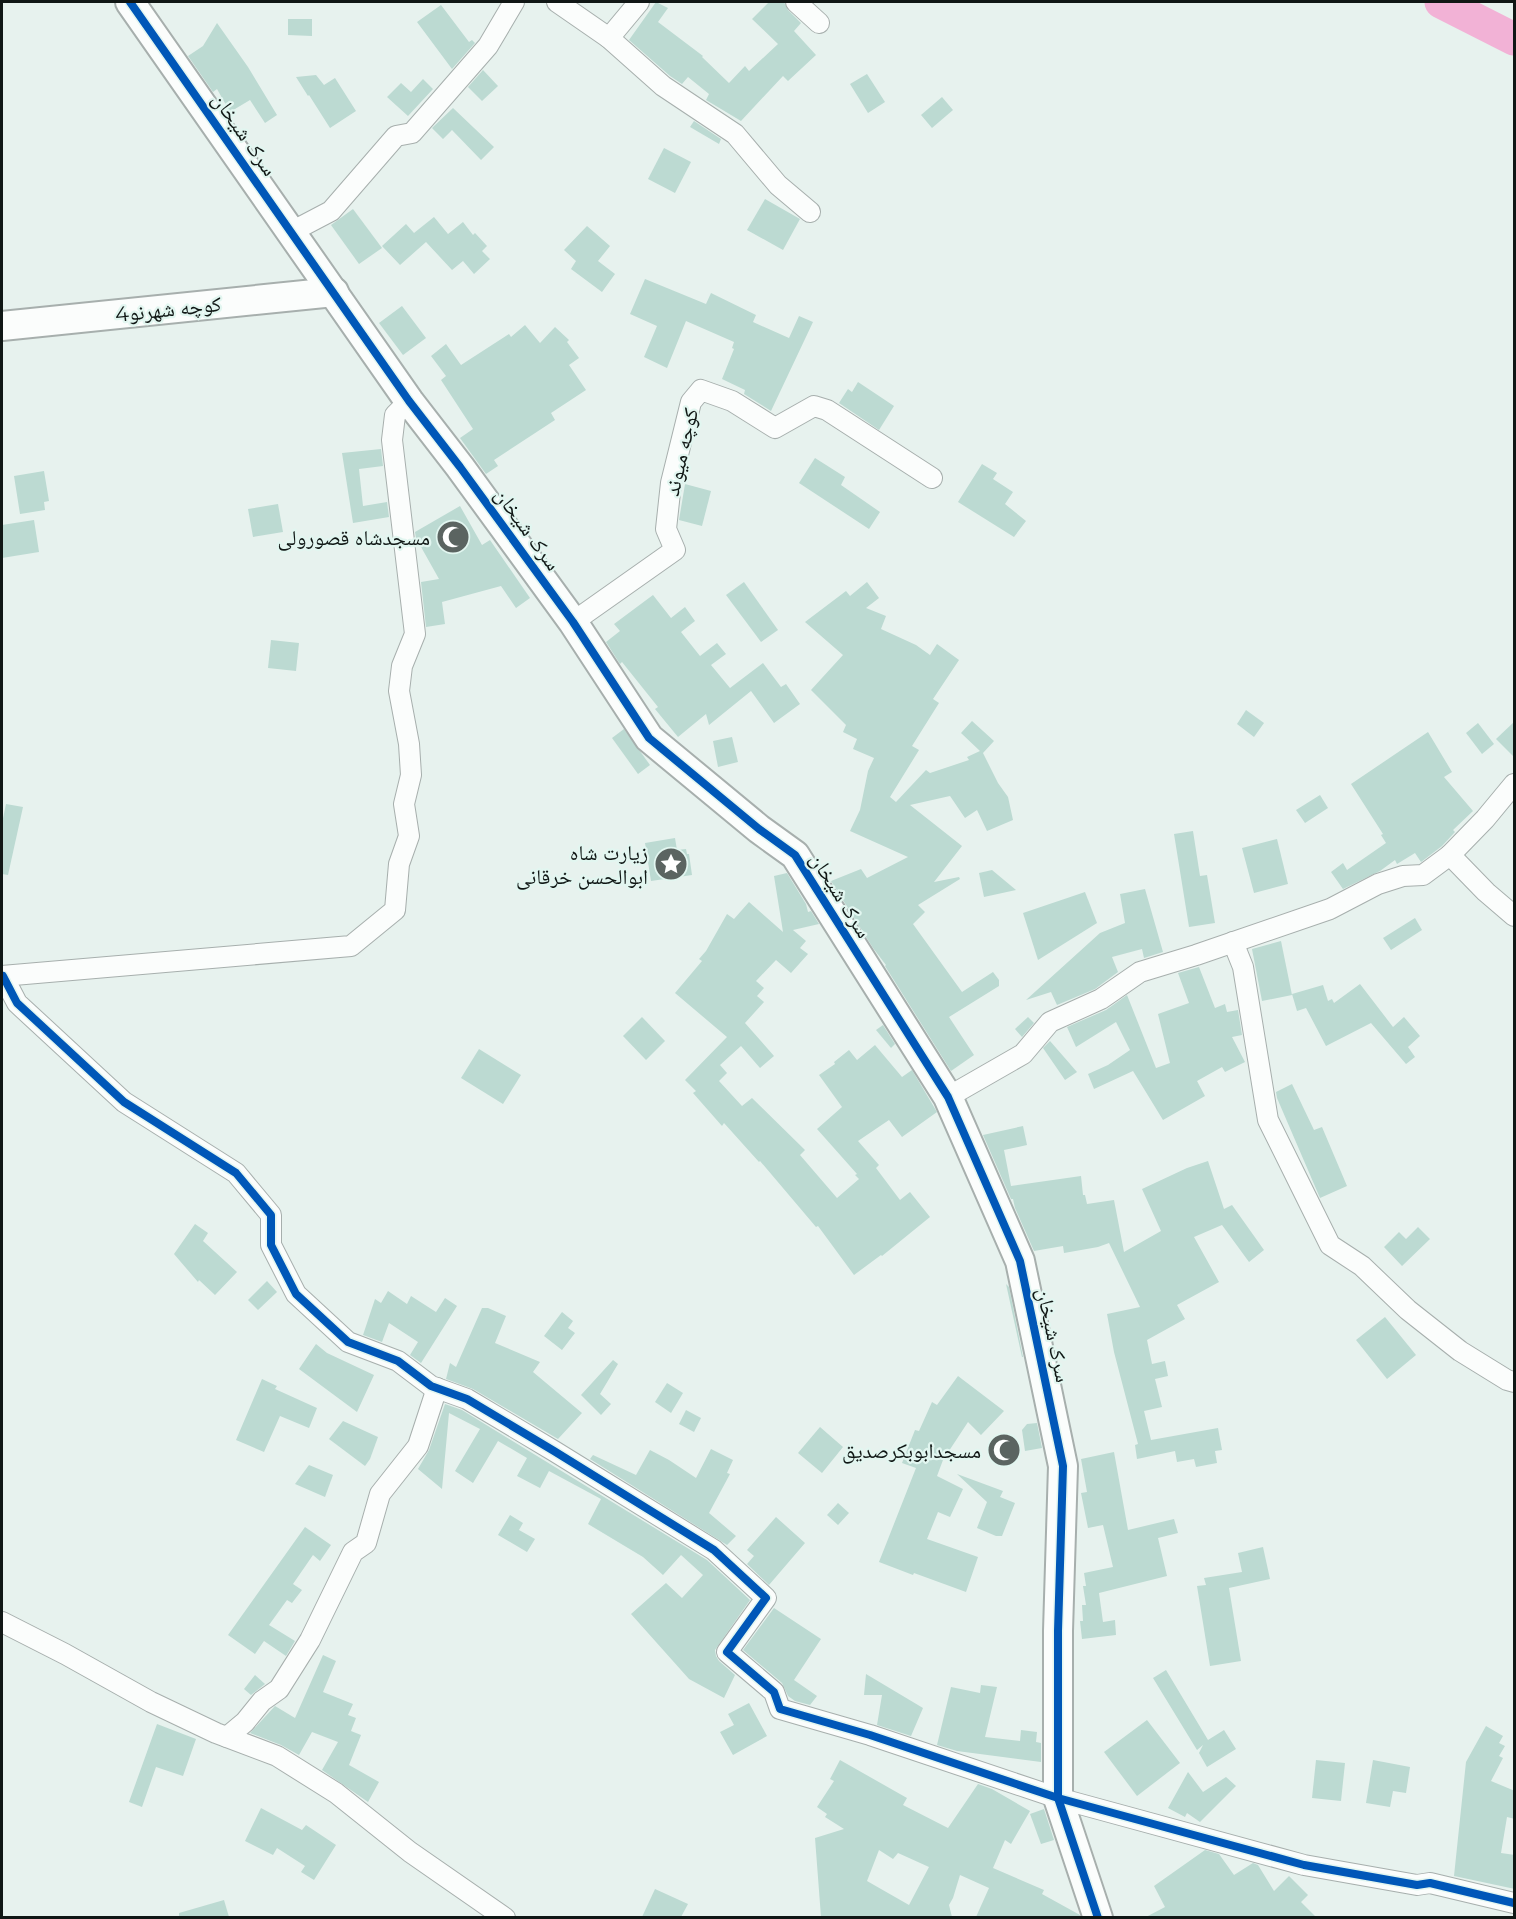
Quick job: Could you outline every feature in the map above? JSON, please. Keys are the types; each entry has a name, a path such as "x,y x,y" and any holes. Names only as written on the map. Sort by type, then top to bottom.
{"street":[{"name":"سرک شیخان","path":"130,2 409,401 573,622 649,738 759,829 795,855 948,1097 1020,1261 1063,1466 1058,1631 1058,1798 1098,1917"},
{"path":"291,232 331,211 396,136 412,134 488,46 514,2"},
{"path":"557,2 609,38 663,86 735,134 778,185 810,212"},
{"path":"609,38 639,2"},
{"path":"796,2 819,23"},
{"name":"کوچه شهرنو4","path":"2,326 334,292"},
{"name":"کوچه میوند","path":"573,622 675,550 666,529 671,483 691,402 700,390 732,401 775,428 814,406 827,410 932,478"},
{"path":"409,401 395,415 392,440 416,634 402,666 399,692 409,744 411,775 404,804 409,836 399,864 395,910 351,946 2,976 17,1003 124,1102 236,1173 271,1215 271,1245 296,1294 348,1342 398,1361 436,1388 467,1399 714,1550 723,1558 766,1598 727,1652 774,1692 780,1709 870,1735 1058,1798 1304,1865 1417,1885 1430,1883 1515,1903"},
{"path":"948,1097 1023,1054 1050,1022 1101,999 1140,972 1330,909 1378,884 1403,876 1423,874 1450,855 1515,784"},
{"path":"1450,855 1485,892 1515,916"},
{"path":"1233,942 1243,966 1255,1049 1269,1120 1330,1245 1362,1266 1408,1310 1461,1351 1507,1380 1515,1382"},
{"path":"226,1737 245,1722 262,1701 279,1689 310,1640 353,1552 366,1543 380,1494 418,1446 436,1388"},
{"path":"2,1622 151,1702 226,1737 277,1756 336,1793 410,1852 505,1917"}],"building":[{"path":"656,2 668,8 658,22 703,56 729,83 745,66 749,71 778,44 752,19 769,2 784,2 788,10 801,23 794,31 816,55 788,81 783,76 741,121 706,100 709,94 688,77 682,84 670,76 629,40"},
{"path":"441,5 469,42 472,40 475,43 452,69 417,22"},
{"path":"288,19 312,19 312,36 288,35"},
{"path":"217,23 248,67 277,115 265,123 250,100 230,112 217,89 213,92 188,56 203,46"},
{"path":"483,70 498,86 482,101 468,87"},
{"path":"867,74 885,102 868,113 850,84"},
{"path":"316,75 324,85 335,78 356,111 330,128 296,77"},
{"path":"423,79 433,89 408,116 387,97 401,83 411,92"},
{"path":"942,97 953,110 932,128 921,115"},
{"path":"453,108 494,147 481,160 452,130 443,139 432,128"},
{"path":"694,121 721,139 719,144 690,127"},
{"path":"664,148 691,162 675,193 648,179"},
{"path":"765,199 800,219 783,250 747,230"},
{"path":"353,209 382,248 359,264 331,225"},
{"path":"434,217 448,234 463,222 473,235 475,233 487,246 482,251 490,259 474,274 463,261 452,270 426,242 400,265 382,246 406,224 414,233"},
{"path":"587,226 610,246 598,261 615,274 602,292 571,269 576,261 564,250"},
{"path":"645,279 706,304 711,293 756,315 753,322 789,338 799,316 813,322 771,411 744,394 745,390 722,379 734,349 732,348 734,342 686,321 667,368 644,357 657,326 630,314"},
{"path":"402,306 426,338 403,355 379,323"},
{"path":"525,325 540,343 555,327 569,340 567,342 579,358 569,365 586,390 551,413 555,420 494,460 498,466 486,474 460,438 473,429 441,380 446,376 431,356 446,344 461,365 509,334 511,337"},
{"path":"858,382 894,406 879,430 839,403 848,389 852,392"},
{"path":"381,449 383,466 359,469 363,506 387,502 389,517 353,523 342,453"},
{"path":"815,458 845,477 841,485 880,512 869,529 799,483"},
{"path":"982,464 997,473 993,479 1013,492 1005,504 1026,521 1014,537 958,502"},
{"path":"44,471 49,501 44,502 45,510 20,514 14,476"},
{"path":"685,484 711,491 702,526 679,520"},
{"path":"278,504 283,532 253,537 248,509"},
{"path":"460,506 482,545 490,540 530,598 516,608 501,586 442,602 445,624 426,627 421,582 439,579 416,538 415,532"},
{"path":"34,520 39,552 2,558 2,525"},
{"path":"744,582 778,630 761,642 726,595"},
{"path":"867,582 879,598 866,608 886,616 881,629 916,645 930,655 937,644 959,660 933,699 939,703 912,746 919,750 890,797 896,802 926,770 930,773 969,760 967,757 980,751 961,733 972,721 994,741 983,753 1008,797 1013,820 987,831 977,810 965,818 950,796 910,805 962,846 934,882 959,877 960,879 918,905 925,912 913,924 962,992 993,972 999,980 999,986 949,1017 974,1055 951,1071 831,881 861,869 867,878 908,857 850,831 860,810 868,771 874,758 853,749 857,739 843,732 846,725 811,690 843,655 805,622 846,591 850,596"},
{"path":"653,595 671,618 685,607 695,621 681,632 700,656 717,643 726,654 711,665 730,688 763,663 781,687 786,684 800,704 774,723 751,691 709,725 706,714 678,737 655,709 658,707 622,662 620,664 606,642 620,631 614,624"},
{"path":"271,640 299,643 296,671 268,668"},
{"path":"1246,710 1264,723 1254,737 1237,724"},
{"path":"1515,721 1515,758 1496,739"},
{"path":"1478,723 1494,744 1482,754 1466,733"},
{"path":"624,729 650,765 638,774 612,738"},
{"path":"1428,732 1452,772 1444,777 1473,811 1453,830 1455,832 1442,846 1421,862 1415,853 1397,864 1395,860 1380,871 1343,889 1331,872 1343,863 1347,870 1386,843 1381,835 1383,834 1351,784"},
{"path":"732,737 738,762 718,767 713,741"},
{"path":"1320,795 1328,808 1305,823 1296,810"},
{"path":"6,804 23,807 8,875 2,874 2,823"},
{"path":"1193,831 1200,876 1207,875 1215,923 1189,927 1174,834"},
{"path":"675,838 677,850 686,849 689,854 692,875 651,881 645,843"},
{"path":"1277,839 1288,884 1254,893 1242,848"},
{"path":"992,870 1016,890 984,897 979,873"},
{"path":"787,873 806,904 808,912 811,911 819,924 793,930 806,941 800,948 808,954 791,973 776,960 756,981 764,988 757,996 764,1002 745,1023 774,1056 760,1068 741,1046 720,1065 727,1073 719,1081 742,1106 752,1098 805,1150 800,1155 837,1198 859,1179 817,1129 842,1107 819,1075 835,1064 834,1062 849,1050 857,1060 875,1045 902,1077 912,1070 937,1112 902,1137 889,1120 858,1141 879,1165 876,1168 900,1200 910,1192 930,1217 882,1256 854,1275 818,1226 816,1227 724,1123 722,1126 693,1093 696,1091 685,1080 727,1037 675,993 702,961 699,959 727,914 734,919 749,902 783,932 774,876"},
{"path":"1145,889 1163,952 1144,958 1142,949 1112,957 1118,972 1095,989 1057,1005 1051,992 1026,1000 1100,933 1125,923 1120,894"},
{"path":"1085,892 1097,923 1038,960 1023,913"},
{"path":"1415,918 1422,930 1391,950 1383,938"},
{"path":"1281,941 1292,995 1262,1001 1252,949"},
{"path":"1199,967 1215,1008 1225,1004 1227,1012 1238,1010 1242,1035 1232,1037 1245,1062 1225,1072 1222,1067 1197,1081 1205,1096 1163,1120 1133,1071 1094,1089 1088,1074 1108,1065 1130,1050 1116,1022 1076,1047 1067,1027 1106,1010 1127,995 1156,1068 1170,1063 1158,1014 1189,1003 1178,973"},
{"path":"1360,984 1393,1027 1404,1017 1420,1036 1408,1047 1415,1057 1406,1064 1371,1023 1326,1046 1306,1008 1297,1011 1292,994 1323,985 1328,1001 1332,999 1334,1003"},
{"path":"642,1017 665,1041 646,1060 623,1036"},
{"path":"1028,1017 1034,1023 1022,1037 1015,1029"},
{"path":"883,1025 895,1044 891,1048 876,1030"},
{"path":"1050,1041 1077,1072 1065,1080 1043,1048"},
{"path":"479,1049 521,1075 503,1104 461,1078"},
{"path":"1292,1084 1314,1130 1322,1127 1347,1186 1320,1198 1277,1098 1276,1092"},
{"path":"1023,1126 1027,1145 1004,1150 1011,1186 1081,1176 1083,1195 1085,1195 1087,1204 1114,1200 1124,1252 1161,1231 1142,1189 1208,1161 1224,1209 1232,1205 1264,1250 1249,1262 1222,1225 1194,1237 1219,1282 1177,1305 1185,1319 1147,1340 1152,1364 1165,1361 1168,1376 1155,1379 1162,1407 1144,1411 1151,1440 1218,1428 1222,1450 1215,1451 1217,1463 1196,1467 1194,1459 1177,1462 1175,1451 1137,1459 1135,1445 1138,1444 1114,1352 1107,1314 1140,1307 1109,1243 1064,1253 1063,1246 1034,1251 983,1135"},
{"path":"195,1224 208,1233 203,1241 237,1272 215,1295 199,1280 198,1282 174,1254"},
{"path":"1418,1227 1430,1239 1402,1266 1384,1247 1399,1232 1406,1239"},
{"path":"267,1281 277,1292 258,1310 248,1300"},
{"path":"1006,1284 1009,1287 1023,1357 1022,1357"},
{"path":"388,1291 407,1304 411,1296 436,1312 445,1298 457,1306 421,1363 410,1355 418,1342 389,1323 382,1342 363,1335 375,1299 381,1303"},
{"path":"482,1308 488,1308 506,1316 495,1343 540,1362 533,1372 582,1413 558,1439 473,1389 446,1379 450,1363 456,1367"},
{"path":"562,1312 573,1321 568,1328 575,1333 562,1350 544,1336"},
{"path":"1385,1317 1416,1355 1387,1379 1356,1340"},
{"path":"316,1344 327,1353 374,1375 357,1412 299,1369"},
{"path":"613,1360 618,1364 600,1394 611,1404 601,1415 581,1395"},
{"path":"958,1376 1004,1411 981,1435 968,1422 943,1460 937,1476 963,1489 950,1517 938,1512 927,1539 978,1557 966,1592 879,1562 916,1468 902,1463 915,1430 919,1431 932,1402 937,1405"},
{"path":"262,1379 277,1386 275,1389 317,1408 309,1428 280,1416 264,1452 236,1440"},
{"path":"667,1383 683,1393 671,1413 655,1402"},
{"path":"445,1404 462,1410 707,1560 750,1600 715,1650 719,1661 735,1675 724,1698 689,1679 631,1614 666,1583 682,1598 703,1575 681,1555 663,1575 643,1557 588,1524 601,1499 549,1471 540,1488 517,1476 527,1458 498,1441 473,1483 455,1471 480,1429 449,1413 442,1489 418,1469 429,1450"},
{"path":"686,1410 701,1418 694,1432 679,1424"},
{"path":"343,1421 378,1437 365,1466 329,1439"},
{"path":"1037,1423 1042,1448 1025,1451 1022,1430 1027,1424"},
{"path":"820,1427 843,1447 822,1473 798,1453"},
{"path":"711,1449 733,1460 727,1473 730,1474 709,1513 736,1536 727,1545 590,1459 593,1455 636,1475 650,1450 696,1478"},
{"path":"1114,1452 1128,1530 1174,1519 1178,1533 1158,1538 1167,1576 1099,1593 1103,1622 1115,1620 1116,1635 1082,1639 1080,1621 1083,1621 1082,1605 1086,1605 1083,1586 1086,1586 1084,1573 1113,1567 1103,1525 1088,1528 1081,1493 1087,1492 1081,1459"},
{"path":"309,1465 333,1475 325,1497 295,1484"},
{"path":"957,1474 1003,1491 1000,1497 1015,1503 1002,1536 996,1536 977,1528 987,1502"},
{"path":"838,1503 849,1513 838,1525 827,1515"},
{"path":"510,1515 523,1523 519,1530 535,1539 527,1552 498,1535"},
{"path":"776,1517 805,1543 769,1585 747,1564 754,1556 747,1550"},
{"path":"305,1527 331,1545 320,1561 313,1555 293,1584 302,1590 292,1603 287,1600 269,1625 295,1641 286,1656 264,1641 255,1654 228,1635"},
{"path":"1263,1547 1270,1579 1229,1588 1241,1661 1210,1666 1197,1586 1206,1585 1204,1578 1242,1572 1238,1553"},
{"path":"774,1608 821,1639 794,1680 817,1696 810,1705 795,1701 788,1696 782,1683 743,1650"},
{"path":"323,1655 336,1661 323,1692 353,1704 348,1715 356,1718 351,1731 361,1735 349,1765 379,1782 368,1802 322,1770 338,1742 312,1732 299,1755 250,1733 275,1706 295,1718"},
{"path":"1166,1670 1208,1740 1224,1730 1236,1749 1207,1767 1199,1753 1203,1745 1197,1750 1153,1678"},
{"path":"866,1674 923,1708 911,1736 877,1725 882,1695 864,1695"},
{"path":"255,1675 265,1684 251,1695 244,1689"},
{"path":"981,1685 997,1687 985,1737 1020,1741 1021,1730 1037,1732 1036,1742 1041,1743 1041,1762 957,1751 937,1745 951,1687 980,1693"},
{"path":"749,1703 767,1736 733,1755 720,1732 734,1725 728,1714"},
{"path":"1147,1720 1180,1763 1137,1796 1104,1752"},
{"path":"157,1724 196,1739 183,1776 156,1767 142,1807 129,1802"},
{"path":"1486,1726 1503,1736 1499,1743 1505,1746 1499,1756 1503,1758 1491,1781 1515,1791 1515,1819 1507,1817 1501,1853 1515,1855 1515,1889 1454,1876 1466,1762"},
{"path":"840,1760 907,1798 903,1805 948,1828 978,1784 992,1789 1030,1811 1011,1844 1005,1840 993,1868 1044,1890 1042,1894 1080,1917 976,1917 989,1888 960,1875 949,1905 952,1917 821,1917 815,1838 844,1829 825,1817 827,1814 817,1807 834,1781 830,1779","holes":["879,1850 893,1859 898,1853 929,1867 909,1905 867,1881"]},
{"path":"1316,1760 1345,1763 1341,1801 1312,1798"},
{"path":"1373,1760 1410,1767 1406,1793 1393,1791 1390,1807 1366,1803"},
{"path":"1188,1772 1203,1792 1226,1777 1236,1786 1200,1822 1187,1813 1185,1817 1168,1808"},
{"path":"261,1808 302,1830 306,1825 336,1845 314,1880 301,1872 305,1866 277,1848 273,1855 245,1841"},
{"path":"1044,1809 1054,1840 1041,1844 1030,1814"},
{"path":"1205,1850 1219,1854 1234,1875 1253,1863 1258,1865 1274,1891 1289,1876 1308,1895 1301,1902 1316,1917 1146,1917 1165,1907 1154,1886"},
{"path":"655,1889 688,1904 681,1917 642,1917"},
{"path":"224,1900 229,1917 179,1917 179,1913"}],"waterway":[{"path":"1441,2 1514,39"}],"cycle path":[{"path":"130,2 409,401 573,622 649,738 759,829 795,855 948,1097 1020,1261 1063,1466 1058,1631 1058,1798 1098,1918"},
{"path":"3,976 17,1003 124,1102 236,1173 271,1215 271,1245 296,1294 348,1342 398,1361 431,1386 467,1399 554,1451 714,1550 766,1598 727,1652 774,1692 780,1709 870,1735 1058,1798 1304,1865 1417,1885 1430,1883 1514,1903"}],"place":[{"name":"مسجدشاه قصورولی","path":"453,537"},
{"name":"زیارت شاه ابوالحسن خرقانی","path":"671,864"},
{"name":"مسجدابوبکرصدیق","path":"1004,1450"}]}
